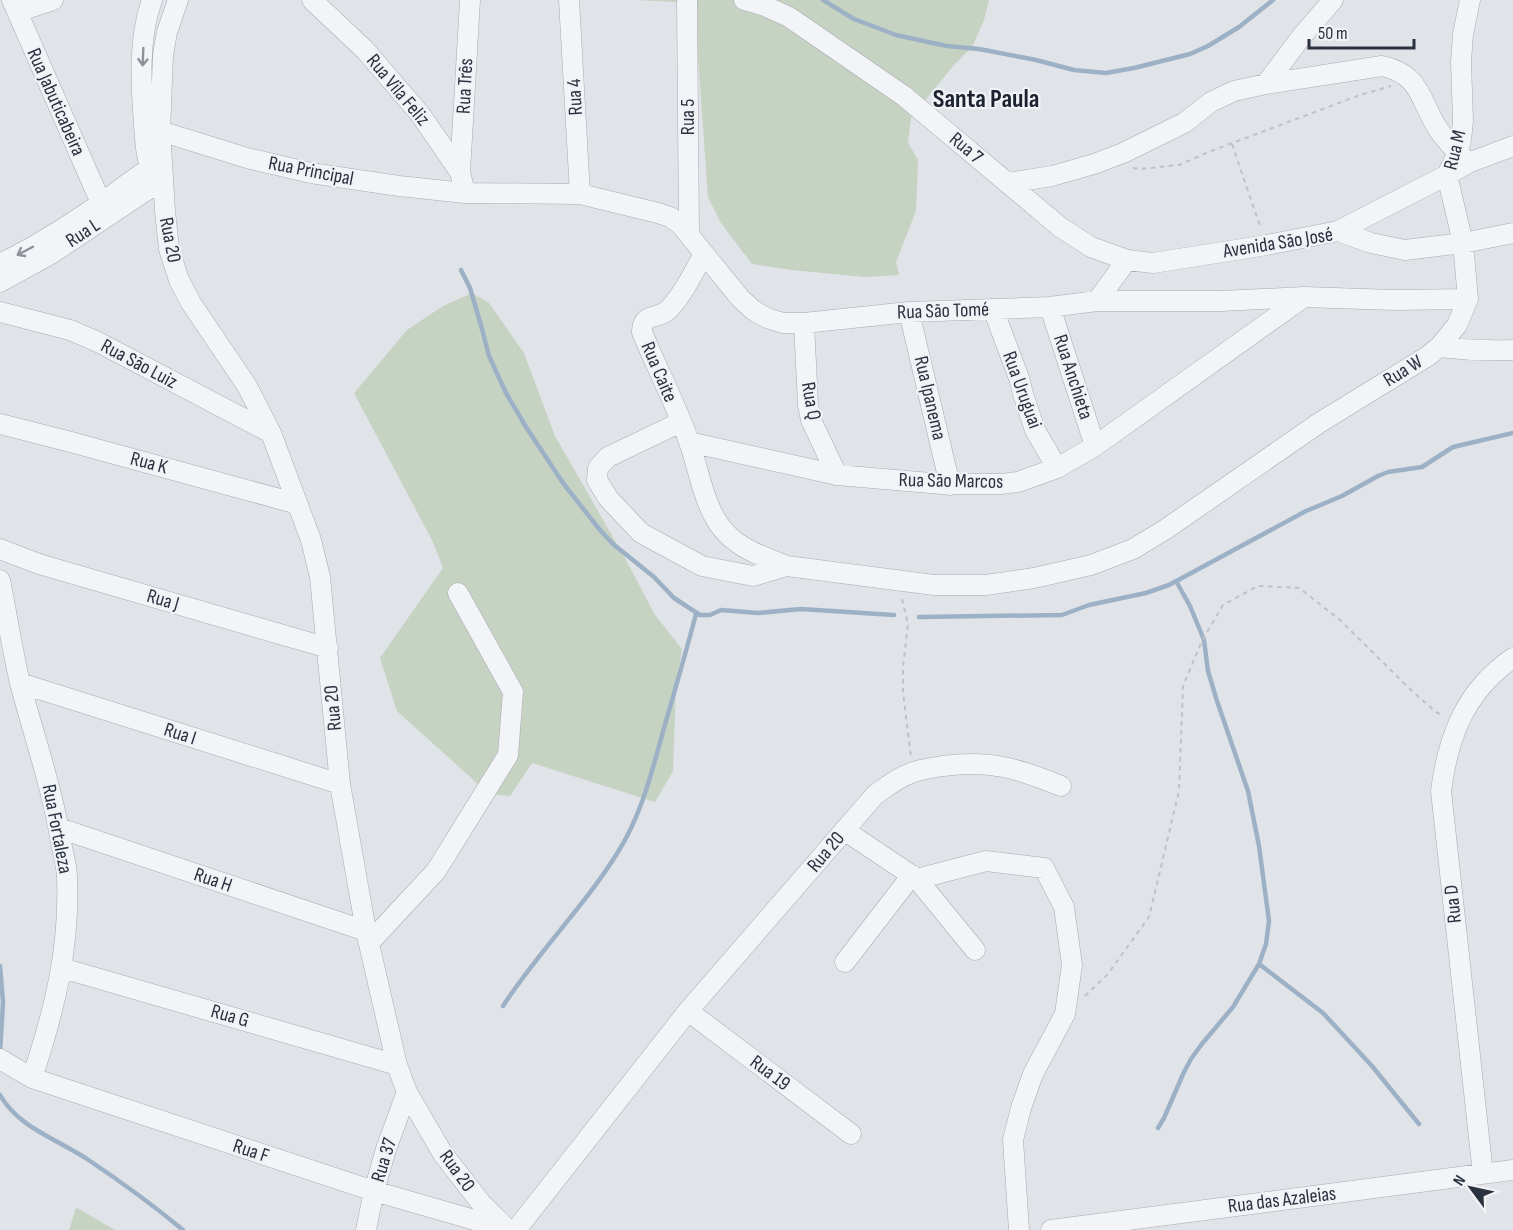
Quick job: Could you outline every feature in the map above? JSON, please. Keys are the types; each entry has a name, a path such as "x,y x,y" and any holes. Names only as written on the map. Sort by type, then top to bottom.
{"street":[{"path":"15,6 53,0"},
{"name":"Rua 20","path":"152,0 148,10 144,38 142,75 146,145 158,170"},
{"name":"Rua 20","path":"178,0 167,32 163,55 158,170 169,249 179,280 197,312 247,386 271,434 311,540 321,577 340,784 367,937 397,1065 407,1092 443,1154 481,1203 508,1230"},
{"name":"Rua Vila Feliz","path":"312,0 365,50 420,114 460,172 465,192"},
{"name":"Rua Três","path":"460,172 470,0"},
{"name":"Rua 4","path":"570,0 580,194"},
{"name":"Rua 5","path":"687,0 689,234"},
{"name":"Rua 7","path":"744,0 765,6 789,17 904,96 1060,227 1091,247 1127,260"},
{"path":"1266,84 1333,0"},
{"name":"Rua M","path":"1468,299 1463,243 1447,175 1463,158 1461,82 1463,34 1470,0"},
{"name":"Rua Jabuticabeira","path":"15,6 101,203"},
{"path":"1008,183 1052,176 1123,153 1184,123 1223,95 1266,84 1382,66 1396,70 1413,81 1436,127 1463,158 1513,146"},
{"name":"Rua Principal","path":"160,130 247,158 311,173 399,186 465,192"},
{"path":"0,264 27,251 101,203 158,170"},
{"name":"Rua L","path":"0,282 51,254 105,219 158,170"},
{"path":"1338,231 1447,175"},
{"name":"Rua São Tomé","path":"465,192 580,194 670,217 689,234 740,298 753,310 783,323 804,323 909,312 1050,307 1097,300 1221,301 1305,297 1395,300 1468,299"},
{"name":"Avenida São José","path":"1127,260 1153,262 1267,245 1338,231 1371,243 1405,250 1463,243 1513,233"},
{"name":"Rua Caite","path":"704,254 671,306 662,315 644,321 642,332 689,442 705,498 719,523 726,534 739,544 787,566"},
{"path":"1097,300 1127,260"},
{"name":"Rua São Marcos","path":"689,442 837,475 950,484 1018,482 1057,468 1095,446 1305,297"},
{"name":"Rua W","path":"787,566 934,585 986,585 1034,578 1091,565 1133,549 1166,529 1319,423 1407,370 1439,347 1457,325 1468,299"},
{"name":"Rua Anchieta","path":"1050,307 1095,446"},
{"name":"Rua Uruguai","path":"993,309 1019,378 1035,430 1057,468"},
{"name":"Rua São Luiz","path":"0,312 70,330 98,342 271,434"},
{"name":"Rua Ipanema","path":"909,312 950,484"},
{"name":"Rua Q","path":"804,323 808,405 811,420 837,475"},
{"path":"1439,347 1459,350 1513,350"},
{"path":"681,422 608,457 601,463 597,480 608,498 641,533 702,566 753,576 787,566"},
{"name":"Rua K","path":"0,424 298,504"},
{"name":"Rua J","path":"0,549 39,564 328,648"},
{"name":"Rua Fortaleza","path":"0,580 20,683 50,783 67,875 68,895 62,968 52,1013 32,1078"},
{"path":"367,937 436,871 508,755 513,692 458,593"},
{"name":"Rua D","path":"1483,1174 1441,791 1444,764 1459,722 1470,701 1486,681 1513,658"},
{"name":"Rua I","path":"20,683 340,784"},
{"name":"Rua 20","path":"516,1230 688,1011 875,795 913,771 959,764 1008,767 1061,786"},
{"name":"Rua H","path":"59,828 367,937"},
{"path":"844,830 914,877 975,950"},
{"path":"845,962 914,877 986,861 1044,868 1064,907 1072,965 1065,1014 1033,1074 1013,1140 1019,1230"},
{"name":"Rua G","path":"62,968 397,1065"},
{"name":"Rua 19","path":"688,1011 851,1134"},
{"name":"Rua F","path":"0,1059 32,1078 374,1191 508,1230"},
{"name":"Rua 37","path":"366,1230 386,1149 407,1092"},
{"name":"Rua das Azaleias","path":"1050,1230 1513,1170"}],"path":[{"path":"1129,168 1179,165 1363,94 1413,81"},
{"path":"1232,144 1267,245"},
{"path":"898,581 908,624 903,667 903,692 913,771"},
{"path":"1065,1014 1107,975 1149,917 1179,791 1183,686 1202,641 1223,605 1258,586 1299,588 1340,619 1436,712 1459,722"}],"green space":[{"path":"635,0 989,0 984,20 972,47 953,66 911,118 908,143 918,160 916,211 896,262 899,275 865,277 752,264 721,223 708,197 694,3"},
{"path":"472,293 489,303 524,353 555,436 655,615 682,649 676,685 673,771 655,802 532,763 510,796 489,794 397,711 380,658 443,568 433,542 354,393 407,330 443,306"},
{"path":"77,1208 115,1230 69,1230"}],"waterway":[{"path":"823,0 854,19 896,35 947,46 979,49 1036,60 1074,70 1106,73 1190,54 1239,27 1273,0"},
{"path":"461,270 470,288 489,356 506,393 526,427 563,483 600,530 613,544 654,577 674,598 700,615 710,615 721,610 758,613 801,609 894,615"},
{"path":"919,617 1062,615 1089,605 1146,593 1169,585 1306,511 1342,496 1378,476 1388,472 1422,467 1453,447 1513,433"},
{"path":"1158,1128 1191,1059 1233,1007 1259,964 1266,944 1269,921 1259,846 1248,791 1208,671 1204,640 1190,606 1176,581"},
{"path":"503,1006 591,892 634,823 650,776 696,614"},
{"path":"1259,964 1323,1013 1372,1066 1419,1124"},
{"path":"0,966 3,1002 0,1053"},
{"path":"0,1095 17,1116 39,1132 99,1167 183,1230"}],"district":[{"name":"Santa Paula","path":"986,99"}]}
